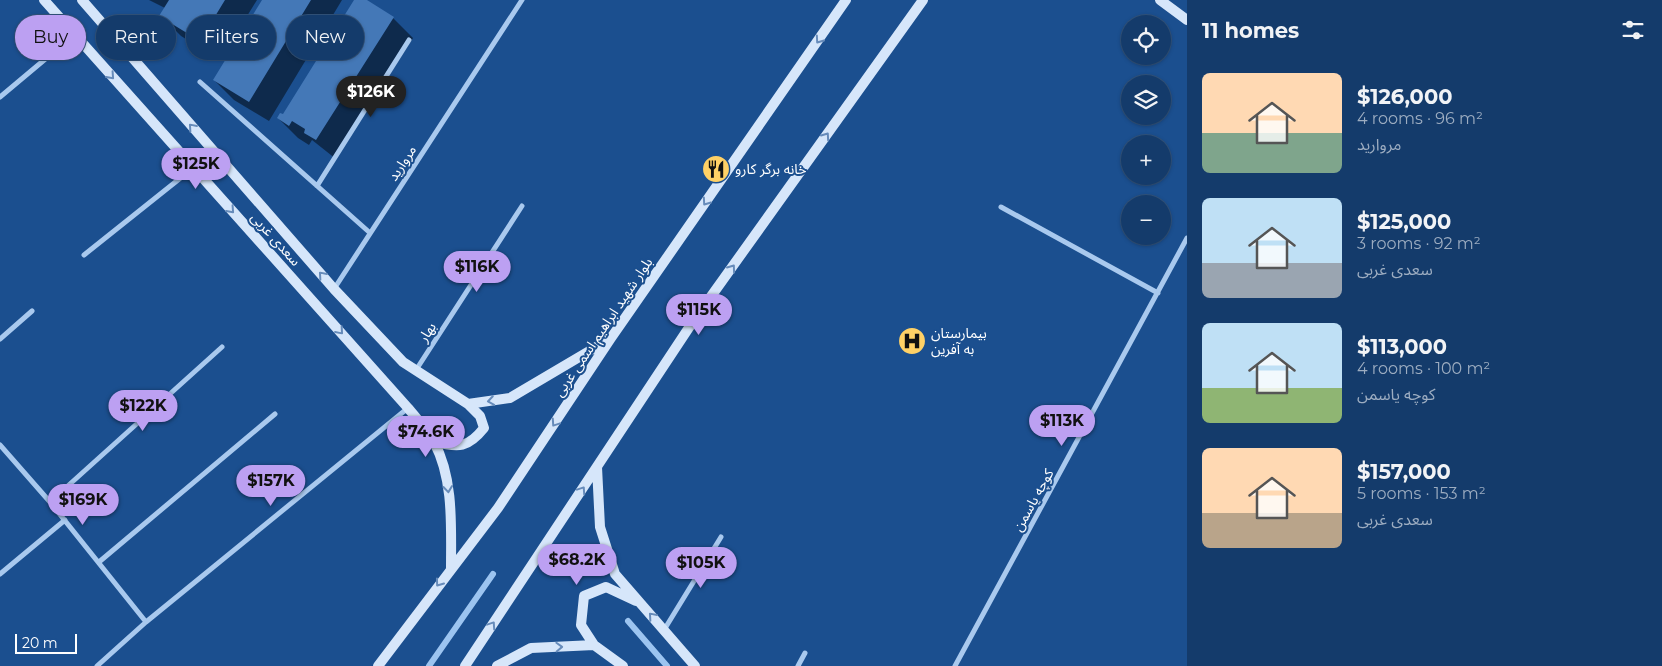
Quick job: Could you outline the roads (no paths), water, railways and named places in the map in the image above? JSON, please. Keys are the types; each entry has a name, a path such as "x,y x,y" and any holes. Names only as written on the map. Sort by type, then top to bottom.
{"street":[{"name":"سعدی غربی","path":"44,0 57,15"},
{"name":"سعدی غربی","path":"82,0 334,289 403,362 468,404"},
{"name":"مروارید","path":"334,289 522,0"},
{"name":"بلوار شهید ابراهیم اسمی غربی","path":"378,666 498,508 611,338 846,0"},
{"path":"465,666 692,323 923,0"},
{"path":"1160,0 1187,20"},
{"path":"317,186 409,40"},
{"name":"سعدی غربی","path":"86,48 408,408 434,442 447,481 451,568"},
{"path":"0,97 44,60"},
{"path":"200,82 370,232"},
{"path":"84,254 193,168"},
{"name":"بهار","path":"416,370 522,206"},
{"path":"1001,207 1158,292"},
{"name":"کوچه یاسمن","path":"955,666 1187,238"},
{"path":"0,339 32,311"},
{"path":"468,404 510,398 611,338"},
{"path":"50,502 222,347"},
{"path":"434,442 455,447 473,442 484,428 480,416 468,404"},
{"path":"98,666 146,622 408,408"},
{"path":"99,562 275,414"},
{"path":"0,445 65,520 146,622"},
{"path":"597,468 600,527 615,574 695,666"},
{"path":"0,574 65,520"},
{"path":"664,630 721,537"},
{"path":"623,666 594,645 581,625 584,596 606,587 640,602"},
{"path":"497,666 531,648 594,645"},
{"path":"798,666 805,653"}],"waterway":[{"path":"429,666 493,574"},
{"path":"628,621 667,666"}],"place":[{"name":"خانه برگر کارو","path":"716,169"},
{"name":"بیمارستان به آفرین","path":"912,341"}]}
